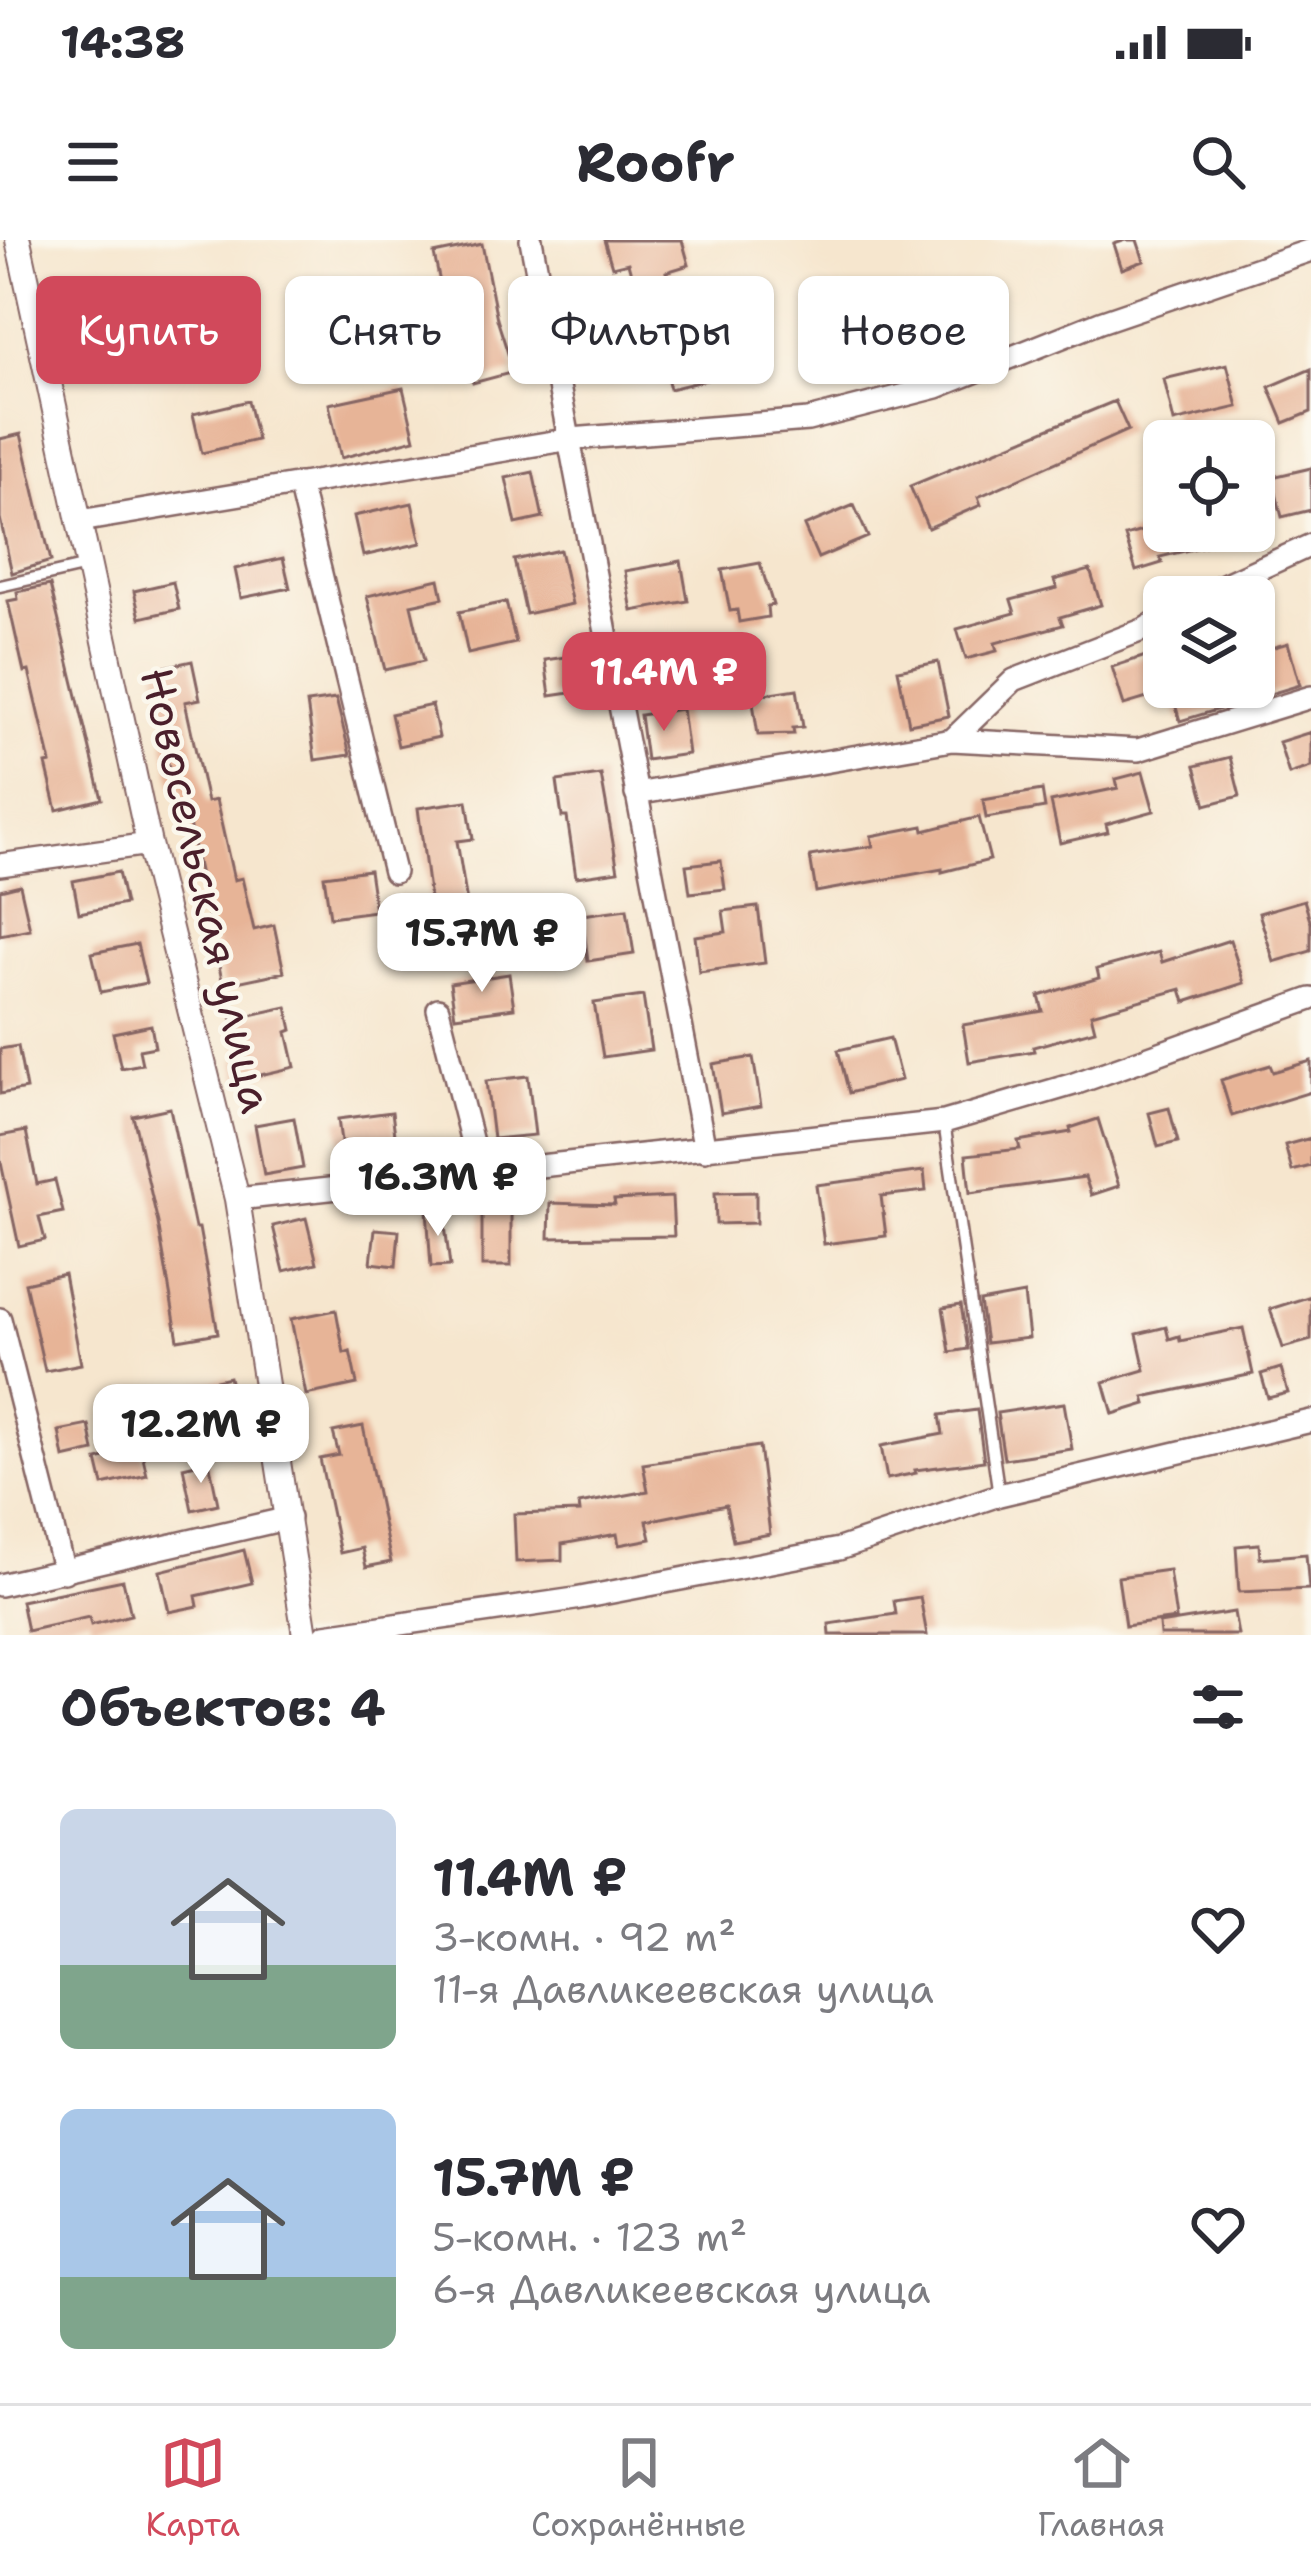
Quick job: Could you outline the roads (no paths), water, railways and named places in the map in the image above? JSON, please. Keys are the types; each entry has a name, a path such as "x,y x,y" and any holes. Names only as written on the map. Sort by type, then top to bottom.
{"street":[{"name":"Новосельская улица","path":"18,240 149,844 237,1199 305,1635"},
{"path":"531,240 704,1150"},
{"path":"80,520 571,439 808,420 938,387 1100,322 1311,250"},
{"path":"299,484 394,872"},
{"path":"1243,576 1311,545"},
{"path":"952,740 1014,680 1143,630"},
{"path":"636,794 952,740 1138,750 1311,697"},
{"path":"0,865 149,844"},
{"path":"237,1199 944,1122 1074,1084 1311,999"},
{"path":"438,1009 480,1174"},
{"path":"2,1331 64,1572"},
{"path":"325,1635 575,1598 838,1550 999,1495 1311,1421"},
{"path":"0,1586 289,1518"}],"lane":[{"path":"0,586 90,566"},
{"path":"944,1122 999,1495"}]}
